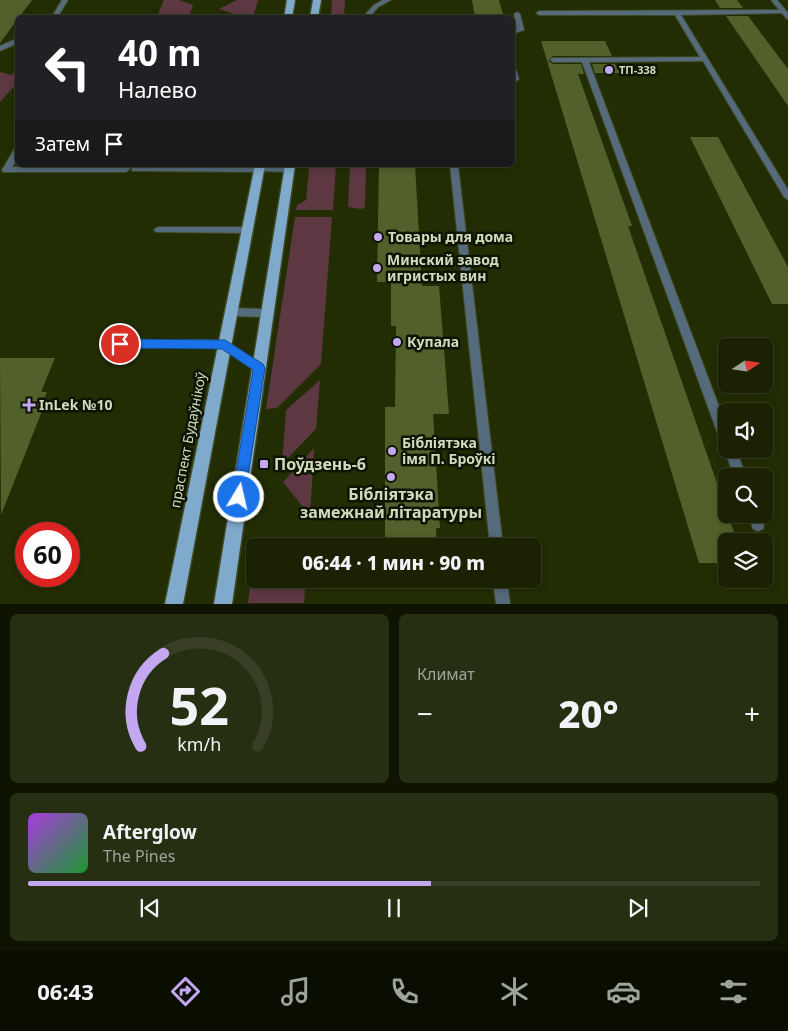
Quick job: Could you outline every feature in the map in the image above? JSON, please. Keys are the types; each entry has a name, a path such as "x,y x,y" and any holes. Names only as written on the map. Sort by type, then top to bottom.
{"main road":[{"path":"288,15 290,1"},
{"path":"315,15 317,1"},
{"name":"праспект Будаўнікоў","path":"174,604 260,167"},
{"path":"223,604 290,167"}],"street":[{"path":"56,15 65,0"},
{"path":"368,15 376,6 388,0"},
{"path":"774,0 786,14"},
{"path":"539,13 786,14"},
{"path":"677,13 788,197"},
{"path":"515,31 521,30 517,14"},
{"path":"0,49 15,42"},
{"path":"553,60 704,59"},
{"path":"585,60 718,418"},
{"path":"15,155 6,170 290,167"},
{"path":"454,167 496,538"},
{"path":"159,230 247,230"},
{"path":"231,312 267,313"},
{"path":"120,344 225,344 259,368"},
{"path":"501,588 503,604"}],"shaded area":[{"path":"164,0 179,0 193,5 190,14 158,14"},
{"path":"237,0 258,0 254,15 237,15 219,9"},
{"path":"332,0 345,0 344,15 331,15"},
{"path":"15,71 15,85 0,102 0,72 12,75"},
{"path":"307,167 336,167 333,210 296,210 297,205 306,200 309,170"},
{"path":"350,167 366,167 365,207 361,209 348,207"},
{"path":"295,217 332,217 321,364 277,408 266,409"},
{"path":"320,380 316,429 282,464 286,410"},
{"path":"314,448 310,516 283,482"},
{"path":"250,588 302,588 305,590 304,603 248,603"}],"building":[{"path":"0,0 32,0 21,15 15,15 15,23 0,43"},
{"path":"472,0 499,0 503,15 474,15"},
{"path":"715,0 737,0 743,8 720,8"},
{"path":"726,16 748,16 788,69 788,106"},
{"path":"541,41 605,41 612,56 553,56 548,61 553,64 581,64 584,74 578,74 632,226 628,226 718,486 718,523 731,523 734,533 718,533 718,563 699,563"},
{"path":"592,64 615,64 620,73 595,73"},
{"path":"690,137 718,137 788,267 788,304 772,304"},
{"path":"379,167 415,167 422,286 439,286 449,414 433,414 440,528 436,528 437,538 385,538 385,407 395,407 396,326 391,326 391,282 377,282"},
{"path":"0,358 55,358 41,392 47,392 41,406 44,406 1,515"}],"place":[{"name":"ТП-338","path":"609,70"},
{"name":"Товары для дома","path":"378,237"},
{"name":"Минский завод игристых вин","path":"377,268"},
{"name":"Купала","path":"397,342"},
{"name":"InLek №10","path":"29,405"},
{"name":"Бібліятэка імя П. Броўкі","path":"392,451"},
{"name":"Поўдзень-6","path":"264,464"},
{"name":"Бібліятэка замежнай літаратуры","path":"391,477"}],"route":[{"path":"120,344 225,344 259,368 239,497"}]}
